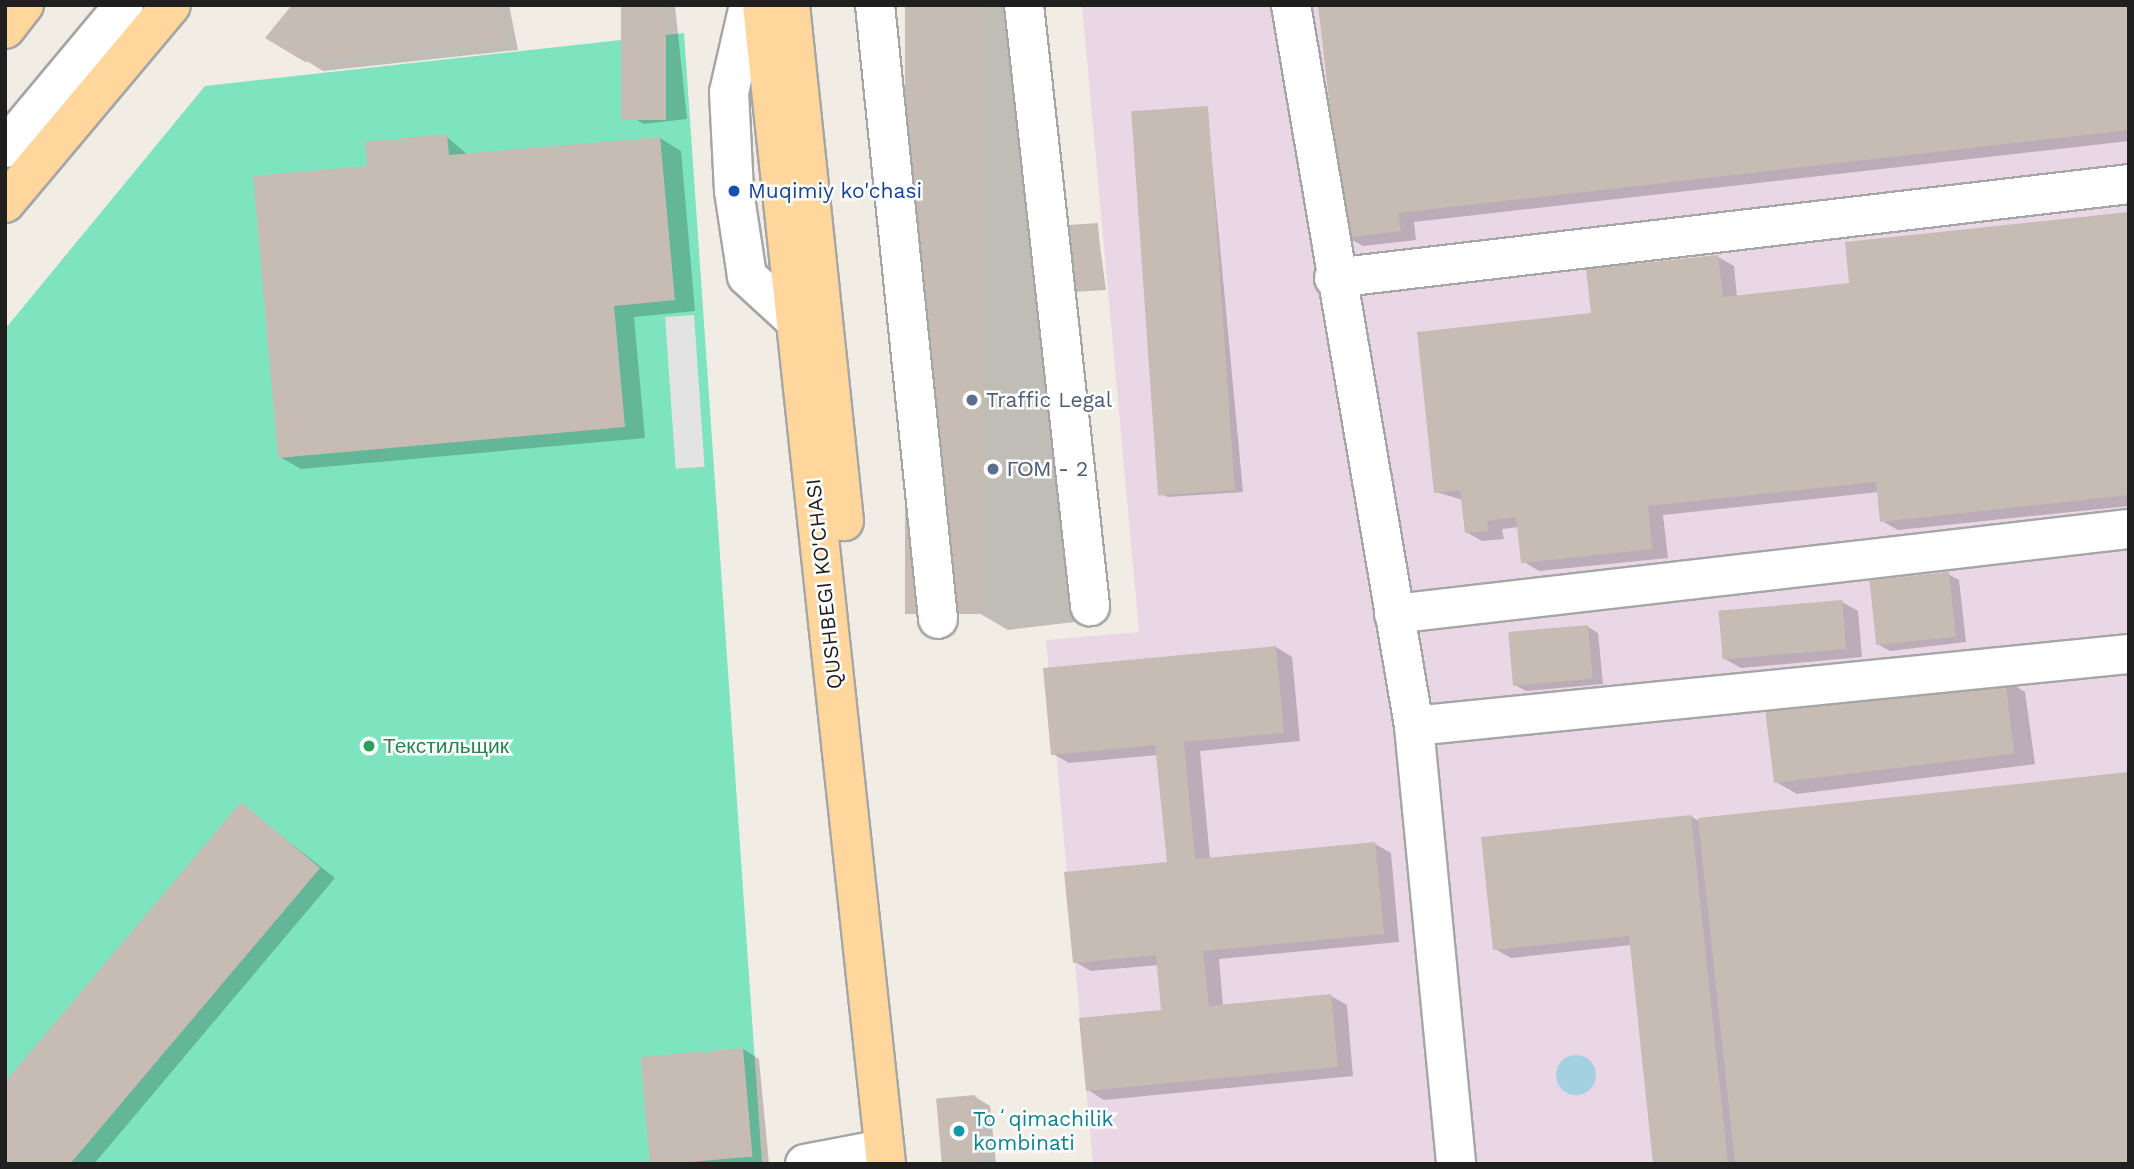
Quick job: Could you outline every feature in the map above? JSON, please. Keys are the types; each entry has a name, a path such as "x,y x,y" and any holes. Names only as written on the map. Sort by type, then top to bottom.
{"main road":[{"name":"QUSHBEGI KO'CHASI","path":"762,5 796,321 894,1159"},
{"name":"QUSHBEGI KO'CHASI","path":"790,5 894,1159"},
{"path":"5,203 160,6"}],"lane":[{"path":"5,117 98,5"},
{"path":"5,148 124,5"},
{"path":"749,5 729,92 734,191 747,276 796,321"},
{"path":"875,5 938,620"},
{"path":"1024,5 1090,606"},
{"path":"1291,5 1334,278 1414,726 1456,1164"},
{"path":"1334,278 2129,184"},
{"path":"1394,614 2129,528"},
{"path":"1414,726 2129,654"},
{"path":"805,1164 894,1159"}],"shaded area":[{"path":"1082,5 2129,5 2129,1164 1093,1164 1046,640 1139,632"},
{"path":"694,315 705,467 676,469 665,317"}],"green space":[{"name":"Текстильщик","path":"684,33 762,1164 5,1164 5,329 205,86"}],"water":[{"path":"1576,1055 1590,1061 1596,1075 1590,1089 1576,1095 1562,1089 1556,1075 1562,1061"}],"building":[{"path":"292,5 495,5 502,42 305,62 265,38"},
{"path":"621,5 666,5 666,120 621,120"},
{"path":"905,5 983,5 983,614 905,614"},
{"path":"1318,5 2129,5 2129,130 1398,213 1401,231 1345,238"},
{"path":"1208,106 1235,490 1158,495 1131,111"},
{"path":"447,134 449,155 660,137 675,300 614,306 625,427 278,458 253,176 367,166 365,142"},
{"path":"2129,212 2129,495 1880,522 1876,482 1648,506 1652,549 1521,563 1516,517 1487,521 1488,531 1465,533 1460,490 1434,493 1417,332 1591,313 1586,269 1718,255 1723,297 1849,283 1845,242"},
{"path":"1098,223 1103,288 1066,290 1061,226"},
{"path":"1949,572 1956,637 1876,645 1869,580"},
{"path":"1842,600 1846,649 1723,660 1718,611"},
{"path":"1588,625 1593,679 1513,686 1508,632"},
{"path":"1276,646 1284,733 1184,742 1195,859 1375,842 1384,934 1203,951 1209,1006 1331,994 1338,1067 1086,1091 1079,1018 1161,1010 1156,955 1073,963 1064,872 1167,862 1155,745 1051,755 1043,668"},
{"path":"2005,678 2014,753 1774,783 1765,707"},
{"path":"2129,772 2129,1164 1735,1164 1698,818"},
{"path":"241,802 320,868 70,1164 5,1164 5,1082"},
{"path":"1691,815 1728,1164 1653,1164 1629,936 1493,950 1481,837"},
{"path":"743,1048 752,1157 650,1164 640,1057"},
{"name":"Toʻqimachilik kombinati","path":"975,1095 981,1164 942,1164 936,1098"}],"place":[{"name":"Muqimiy ko'chasi","path":"734,191"},
{"name":"Traffic Legal","path":"972,400"},
{"name":"ГОМ - 2","path":"993,469"},
{"name":"Текстильщик","path":"369,746"},
{"name":"Toʻqimachilik kombinati","path":"959,1131"}]}
